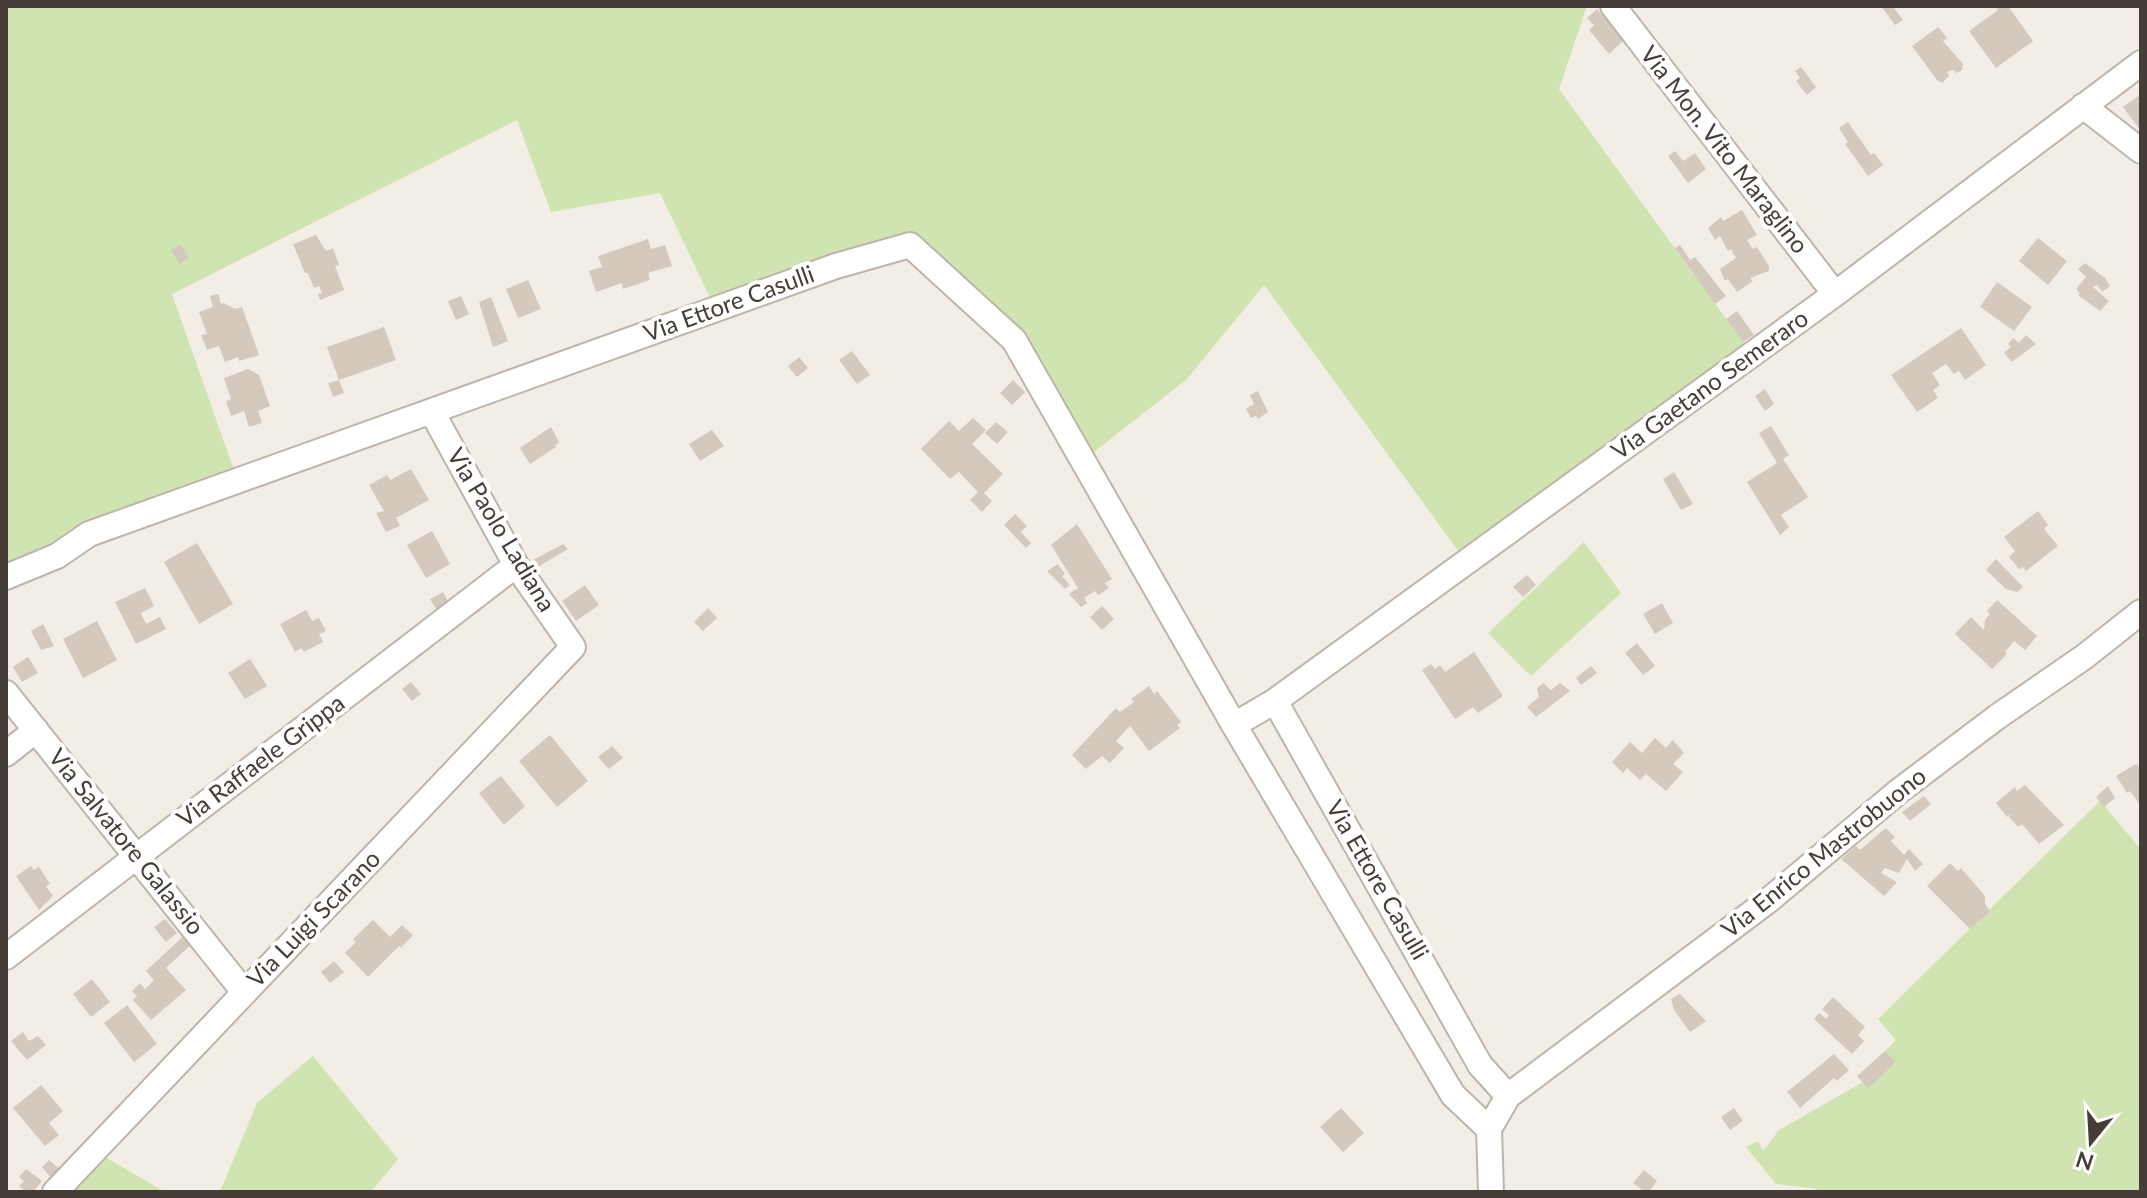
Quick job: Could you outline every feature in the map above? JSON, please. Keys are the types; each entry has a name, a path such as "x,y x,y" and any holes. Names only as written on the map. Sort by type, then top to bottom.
{"street":[{"name":"Via Mon. Vito Maraglino","path":"1613,6 1835,294"},
{"name":"Via Gaetano Semeraro","path":"1275,701 1835,294 2141,63"},
{"path":"2083,106 2141,151"},
{"name":"Via Ettore Casulli","path":"6,577 57,556 89,534 836,266 910,245 1014,340 1234,725 1453,1095 1489,1129"},
{"name":"Via Paolo Ladiana","path":"432,412 516,565 573,647"},
{"name":"Via Raffaele Grippa","path":"6,957 516,565"},
{"name":"Via Enrico Mastrobuono","path":"1508,1096 1769,900 1899,791 2141,612"},
{"name":"Via Luigi Scarano","path":"55,1192 573,647"},
{"name":"Via Salvatore Galassio","path":"6,693 244,992"},
{"path":"1234,725 1275,701"},
{"name":"Via Ettore Casulli","path":"1275,701 1480,1065 1508,1096"},
{"path":"6,754 36,730"},
{"path":"1491,1192 1489,1129 1508,1096"}],"green space":[{"path":"6,6 1587,6 1559,89 1746,346 1462,556 1264,285 1187,379 1089,456 1015,336 913,246 714,306 660,193 551,212 517,120 172,294 235,473 6,562"},
{"path":"1584,542 1621,593 1531,676 1488,633"},
{"path":"2100,801 2141,846 2141,1192 1817,1192 1817,1189 1776,1184 1746,1147 1758,1141 1763,1151 1779,1130 1896,1063 1885,1051 1896,1040 1878,1019"},
{"path":"313,1056 398,1159 371,1192 220,1192 257,1103"},
{"path":"100,1154 165,1192 63,1192"}],"building":[{"path":"1881,6 1897,6 1894,8 1903,20 1895,25"},
{"path":"1995,6 2008,6 2033,41 1996,68 1969,31 1998,10"},
{"path":"1597,9 1624,40 1609,54 1589,30 1594,25 1587,18"},
{"path":"1938,27 1947,38 1943,41 1963,64 1962,70 1957,73 1953,70 1947,72 1949,76 1942,83 1912,46"},
{"path":"1801,67 1816,87 1807,95 1796,81 1800,78 1795,71"},
{"path":"2141,94 2141,131 2123,107"},
{"path":"1848,122 1871,155 1874,153 1883,165 1868,176 1845,144 1848,142 1839,128"},
{"path":"1675,151 1683,161 1695,153 1706,169 1688,183 1668,156"},
{"path":"1742,210 1757,235 1747,240 1753,249 1757,247 1769,271 1750,278 1753,281 1737,292 1728,279 1725,281 1720,269 1736,258 1720,236 1715,240 1708,228 1721,217 1723,221"},
{"path":"316,235 326,251 333,248 339,265 335,266 344,290 320,300 318,294 322,293 319,286 314,288 293,244"},
{"path":"2038,238 2067,261 2048,285 2019,261"},
{"path":"648,239 651,249 665,245 672,266 648,273 650,280 623,289 622,283 596,292 589,271 602,267 598,256"},
{"path":"180,244 189,258 180,264 171,250"},
{"path":"1680,245 1690,260 1695,257 1726,296 1715,304 1675,248"},
{"path":"2085,263 2105,278 2110,286 2102,292 2097,285 2093,287 2109,301 2100,311 2078,295 2080,293 2076,289 2086,277 2078,269"},
{"path":"528,280 541,309 518,318 506,289"},
{"path":"1997,282 2032,307 2014,331 1980,307"},
{"path":"218,294 221,304 235,309 242,307 259,355 225,362 219,346 207,350 201,335 207,334 199,312 213,307 210,296"},
{"path":"461,296 469,314 456,320 448,301"},
{"path":"491,297 508,341 493,347 479,302"},
{"path":"1737,311 1754,335 1743,342 1726,319"},
{"path":"384,327 396,360 339,380 327,347"},
{"path":"1961,328 1986,365 1965,380 1959,371 1954,374 1946,364 1932,373 1940,385 1933,390 1938,398 1917,412 1891,375"},
{"path":"2026,335 2036,344 2012,362 2004,353 2011,347 2008,344 2013,338 2019,343"},
{"path":"852,351 870,375 857,384 839,360"},
{"path":"799,357 808,368 797,377 788,366"},
{"path":"248,369 259,375 270,406 258,411 262,423 249,427 244,411 231,416 226,401 231,399 224,378"},
{"path":"339,380 344,393 333,397 328,383"},
{"path":"1013,380 1025,392 1012,405 1000,393"},
{"path":"1765,389 1774,404 1765,411 1755,396"},
{"path":"1258,391 1268,412 1258,419 1256,416 1251,418 1246,409 1254,404 1250,395"},
{"path":"973,418 986,430 972,444 1003,474 984,493 992,501 982,512 970,500 978,492 959,472 950,479 921,449 949,421 959,431"},
{"path":"996,422 1008,432 997,444 985,433"},
{"path":"1771,426 1789,455 1783,459 1808,497 1781,515 1789,527 1780,535 1747,482 1777,463 1759,433"},
{"path":"551,427 559,442 530,464 520,448"},
{"path":"712,430 724,446 700,461 689,444"},
{"path":"411,469 429,500 396,518 400,526 386,532 376,513 384,511 369,485 387,475 390,480"},
{"path":"1674,472 1693,504 1681,510 1663,479"},
{"path":"2038,511 2048,525 2044,529 2058,546 2026,571 2023,567 2019,569 2009,557 2015,551 2004,537"},
{"path":"1015,514 1027,526 1021,532 1031,543 1026,548 1004,525"},
{"path":"1077,524 1112,579 1105,583 1109,588 1098,595 1095,591 1084,598 1087,603 1081,607 1069,594 1078,588 1051,545"},
{"path":"432,531 450,564 426,578 407,545"},
{"path":"197,543 233,604 199,624 164,562"},
{"path":"563,544 568,549 533,570 524,565"},
{"path":"1996,559 2023,587 2017,592 2006,589 1986,570"},
{"path":"1058,564 1065,574 1062,576 1070,585 1065,589 1047,571"},
{"path":"1527,575 1536,585 1523,597 1513,587"},
{"path":"585,585 599,605 576,621 562,601"},
{"path":"145,588 154,606 141,613 146,624 160,617 166,629 136,644 115,602"},
{"path":"443,592 450,605 438,612 430,599"},
{"path":"1997,600 2037,636 2025,650 2014,641 2005,652 2007,654 1992,669 1955,634 1971,617 1984,630 1985,620 1990,614 1987,611"},
{"path":"1662,603 1673,623 1655,634 1643,614"},
{"path":"1102,606 1114,619 1102,630 1090,617"},
{"path":"708,608 717,618 703,631 694,622"},
{"path":"306,610 312,621 319,618 326,631 319,634 323,642 304,652 302,648 295,652 280,624"},
{"path":"97,621 117,660 83,678 63,639"},
{"path":"43,624 54,646 41,650 31,631"},
{"path":"1637,643 1655,666 1643,675 1625,653"},
{"path":"1474,652 1503,696 1478,713 1473,707 1455,719 1422,670 1431,664 1435,669 1440,665 1445,672"},
{"path":"28,657 38,673 22,682 13,667"},
{"path":"250,659 267,686 245,699 228,673"},
{"path":"1591,666 1597,673 1581,685 1576,678"},
{"path":"411,682 421,694 412,701 402,689"},
{"path":"1543,683 1551,690 1560,683 1570,691 1536,717 1527,707 1539,697 1537,688"},
{"path":"1149,686 1154,694 1157,691 1181,722 1177,725 1180,728 1149,751 1130,726 1116,741 1124,748 1110,763 1102,756 1086,769 1072,755 1116,708 1120,712"},
{"path":"550,735 588,781 557,807 519,761"},
{"path":"1655,738 1666,748 1673,740 1684,753 1673,764 1683,772 1666,791 1646,774 1640,780 1627,768 1623,773 1612,762 1630,742 1642,753"},
{"path":"612,746 623,758 609,769 598,757"},
{"path":"2136,764 2141,768 2141,806 2130,791 2127,793 2116,776"},
{"path":"501,776 525,806 504,825 479,793"},
{"path":"2025,785 2064,825 2039,844 2022,824 2018,827 2009,817 2012,813 2007,817 1996,803 2015,787 2017,791"},
{"path":"2108,786 2115,798 2104,807 2096,797"},
{"path":"1924,796 1931,804 1910,821 1902,812"},
{"path":"1886,828 1895,837 1891,841 1904,855 1909,849 1923,864 1915,871 1907,859 1899,873 1885,868 1881,873 1897,882 1884,896 1841,859 1856,846 1860,850"},
{"path":"1950,863 1958,871 1961,868 1985,896 1985,904 1990,911 1970,929 1927,886"},
{"path":"31,866 34,870 39,867 50,884 46,886 53,896 39,910 16,876"},
{"path":"165,919 177,933 166,942 154,927"},
{"path":"373,920 390,937 402,925 413,935 368,977 345,953 356,942 353,939"},
{"path":"189,931 196,940 166,968 186,990 151,1020 133,1000 137,996 132,991 140,983 145,989 154,980 146,971"},
{"path":"334,961 344,972 330,983 321,972"},
{"path":"92,979 110,1002 91,1017 73,994"},
{"path":"1680,994 1706,1021 1690,1032 1674,1010 1671,999"},
{"path":"1833,997 1865,1027 1858,1035 1864,1041 1852,1054 1814,1019 1819,1013 1826,1019 1829,1015 1822,1009"},
{"path":"127,1005 157,1044 134,1062 104,1023"},
{"path":"23,1032 29,1041 38,1036 46,1045 27,1060 11,1041"},
{"path":"1885,1051 1896,1062 1868,1088 1857,1076"},
{"path":"1834,1054 1849,1070 1837,1081 1834,1078 1800,1108 1787,1092"},
{"path":"41,1085 63,1111 49,1123 59,1135 45,1146 13,1108"},
{"path":"1341,1108 1364,1133 1343,1152 1320,1127"},
{"path":"1734,1108 1743,1121 1730,1130 1721,1117"},
{"path":"49,1160 64,1173 55,1183 42,1167"},
{"path":"26,1169 42,1181 33,1192 26,1192 19,1186 24,1181 19,1177"},
{"path":"1644,1170 1657,1181 1649,1192 1633,1183"}]}
